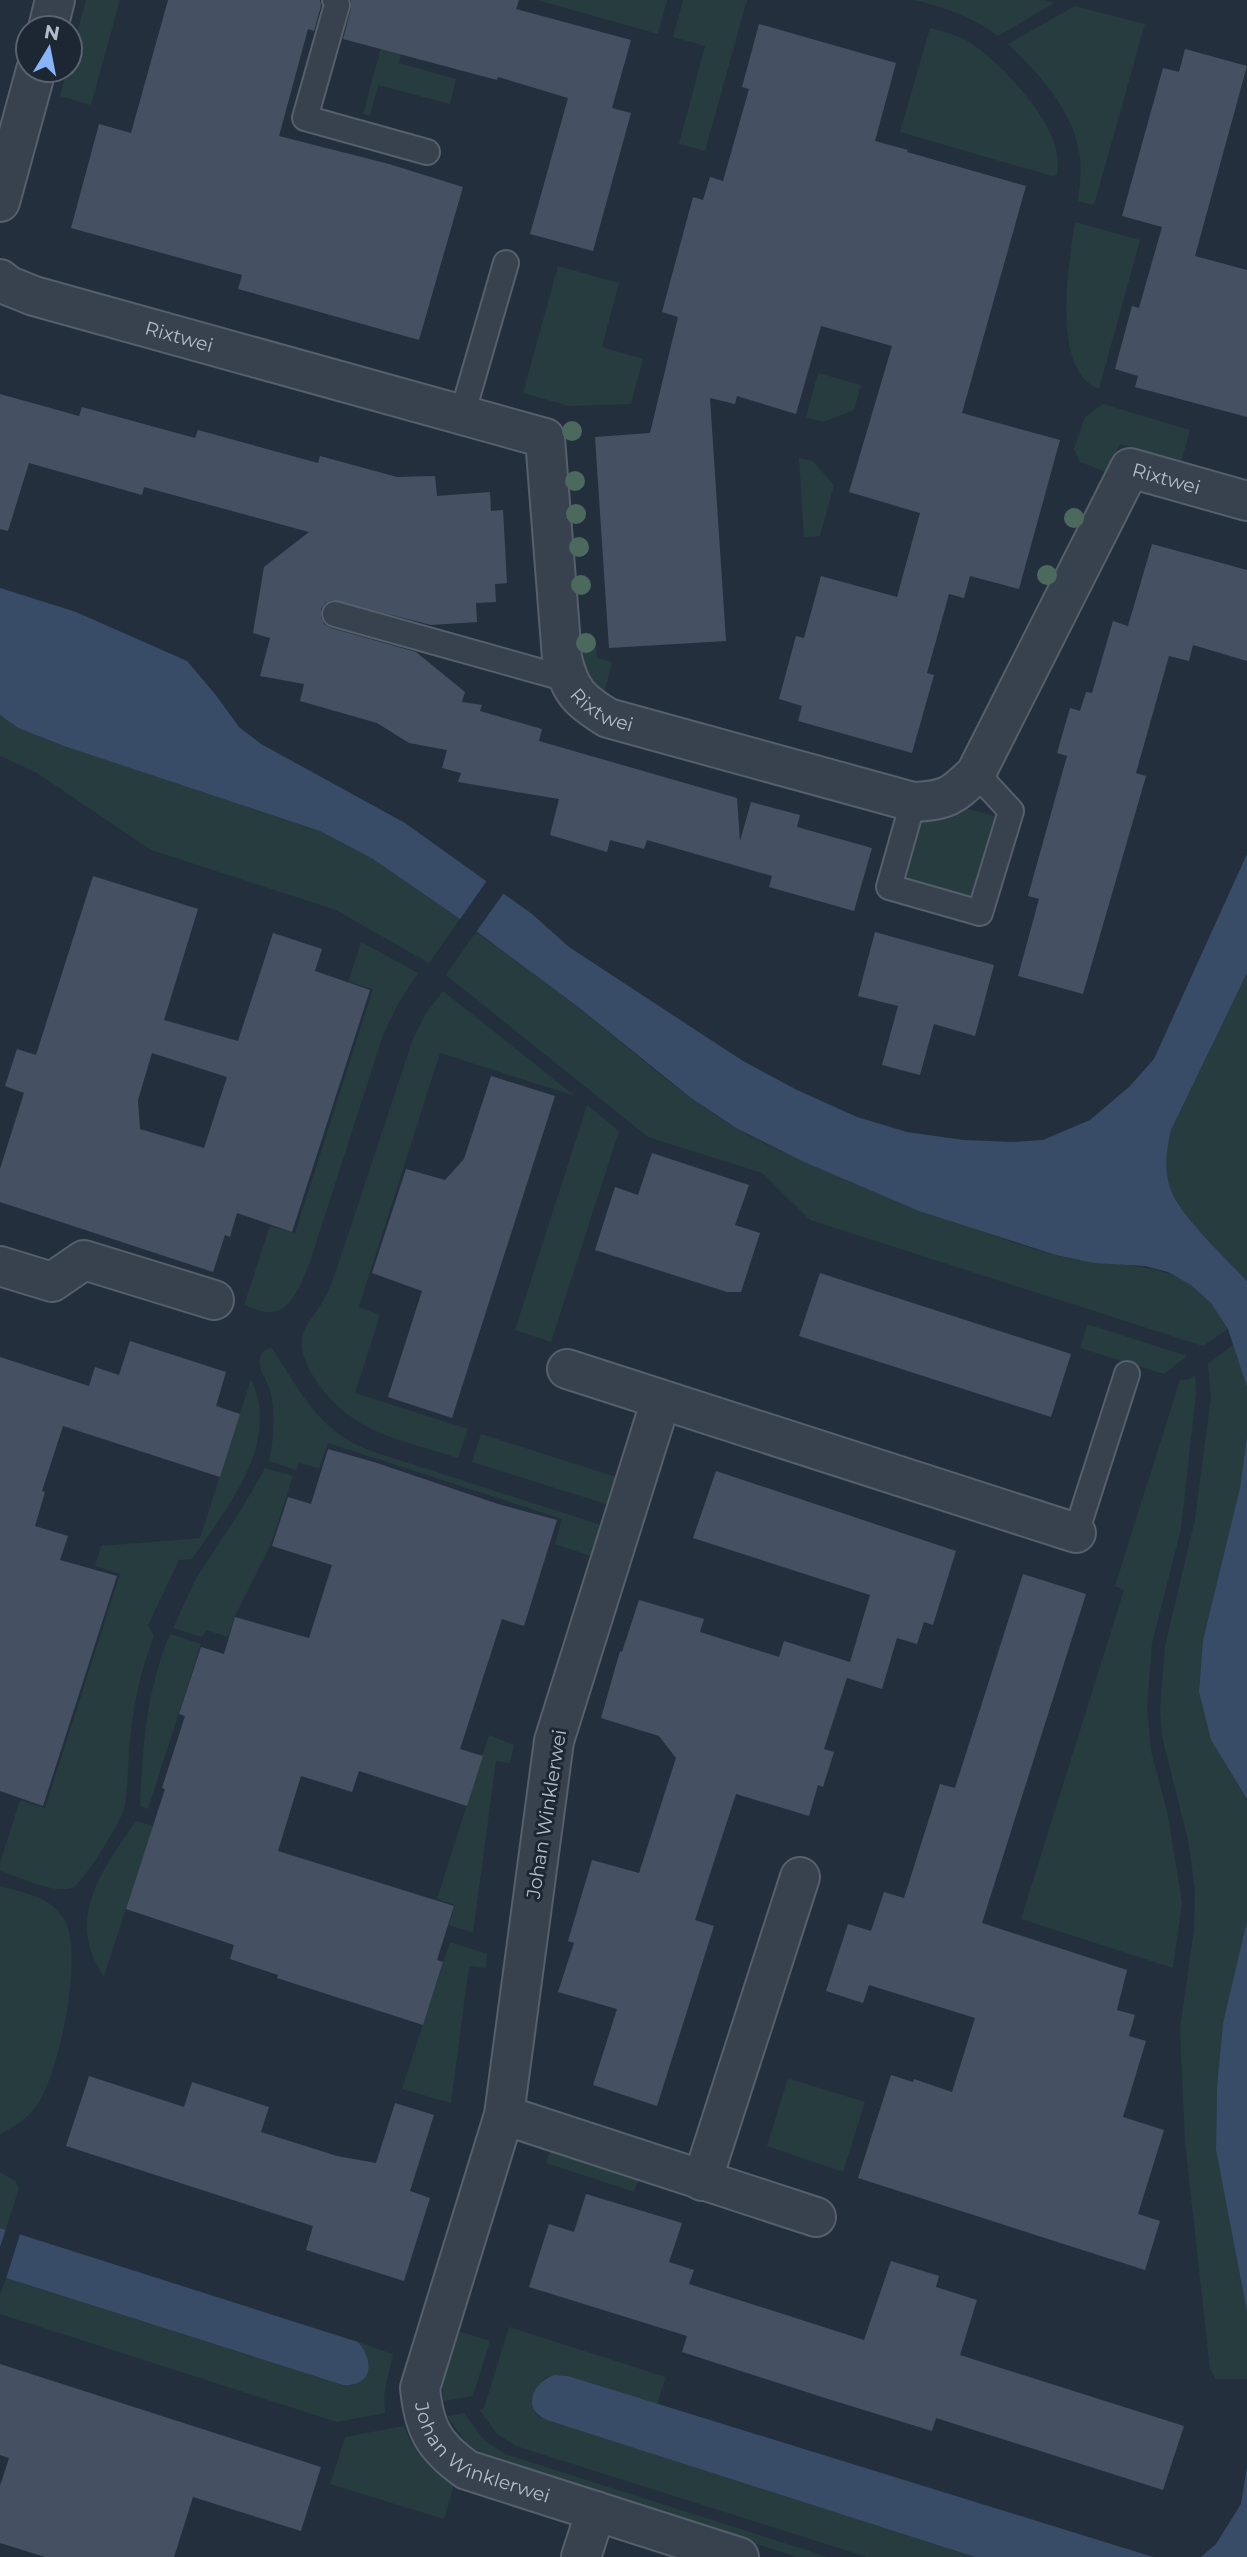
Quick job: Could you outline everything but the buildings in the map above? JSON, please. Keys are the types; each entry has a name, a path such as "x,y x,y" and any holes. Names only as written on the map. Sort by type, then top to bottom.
{"street":[{"path":"0,202 32,84"},
{"name":"Rixtwei","path":"0,279 9,286 34,296 545,438 562,659 567,679 583,703 608,718 913,802 937,802 957,791 976,773 1130,468 1247,501"},
{"path":"0,1266 52,1282 84,1260 214,1300"},
{"path":"567,1369 1076,1533"},
{"name":"Johan Winklerwei","path":"661,1400 554,1741 504,2115 420,2388 423,2414 445,2454 467,2470 738,2557"},
{"path":"702,2181 800,1877"},
{"path":"504,2115 816,2217"},
{"path":"581,2557 596,2511"}],"lane":[{"path":"335,0 337,5 305,118 427,152"},
{"path":"462,415 506,263"},
{"path":"335,614 567,679"},
{"path":"913,802 889,887 980,913 1011,811 976,773"},
{"path":"1076,1533 1127,1374"}],"green space":[{"path":"86,0 120,0 91,105 60,96 63,84 84,84 82,14"},
{"path":"537,0 667,0 658,34"},
{"path":"683,0 747,0 705,151 679,144 705,46 673,37"},
{"path":"914,0 1043,0 1054,3 998,36 958,13"},
{"path":"1075,6 1145,24 1094,205 1078,201 1080,157 1071,124 1063,109 1032,68 1008,44"},
{"path":"930,28 966,40 991,59 1017,85 1048,128 1056,150 1057,175 1052,176 900,132"},
{"path":"382,44 402,50 399,63 456,79 450,104 378,85 370,116 363,114"},
{"path":"1075,222 1140,240 1099,389 1084,378 1074,361 1068,339 1067,288"},
{"path":"558,266 619,283 602,347 643,359 631,404 569,406 523,393"},
{"path":"818,373 861,385 854,410 823,422 806,417"},
{"path":"1103,404 1190,430 1181,462 1120,444 1106,472 1080,462 1074,449 1085,417"},
{"path":"799,458 813,461 834,485 820,536 804,537"},
{"path":"577,637 595,637 597,658 612,662 603,698 584,678"},
{"path":"0,715 18,728 64,746 320,831 373,859 460,919 429,963 336,910 151,850 37,773 0,756"},
{"path":"968,809 995,816 971,896 906,878 920,821 945,820"},
{"path":"476,932 567,998 693,1100 759,1141 886,1197 1026,1247 1059,1256 1133,1266 1176,1276 1195,1288 1213,1305 1228,1329 1203,1346 810,1220 762,1173 648,1137 446,975"},
{"path":"361,942 418,973 399,1002 383,1035 303,1279 291,1301 285,1306 272,1312 262,1311 244,1305 270,1226 295,1233 373,989 348,982"},
{"path":"1247,973 1247,1281 1181,1208 1169,1184 1166,1164 1171,1130"},
{"path":"443,991 575,1096 440,1053 359,1307 380,1315 355,1393 468,1429 458,1458 378,1432 344,1412 312,1374 302,1350 304,1330 324,1299 334,1277 413,1039 426,1013"},
{"path":"587,1105 619,1131 551,1342 515,1330"},
{"path":"1087,1324 1187,1356 1164,1374 1080,1348"},
{"path":"1234,1344 1247,1387 1247,1437 1240,1488 1203,1640 1199,1692 1211,1740 1247,1799 1247,1921 1223,2023 1217,2087 1216,2150 1247,2312 1247,2379 1216,2379 1210,2369 1185,2143 1180,2029 1194,1929 1195,1890 1188,1840 1162,1736 1160,1710 1165,1646 1195,1519 1211,1397 1208,1364"},
{"path":"271,1347 312,1408 352,1443 598,1524 602,1527 594,1557 555,1544 562,1519 328,1443 319,1468 299,1463 296,1470 269,1461 274,1416 270,1390 260,1363 262,1353"},
{"path":"1195,1375 1196,1393 1181,1529 1152,1643 1147,1707 1151,1751 1167,1811 1182,1903 1173,1968 1021,1919 1124,1590 1115,1586 1180,1380 1190,1379"},
{"path":"251,1379 259,1403 260,1427 246,1474 234,1497 192,1559 179,1560 148,1625 154,1636 135,1706 126,1794 121,1816 92,1864 72,1888 46,1887 0,1871 0,1863 20,1800 45,1808 120,1574 95,1566 101,1546 200,1538"},
{"path":"481,1434 616,1477 610,1502 606,1504 472,1462"},
{"path":"265,1468 293,1476 271,1544 235,1616 228,1637 206,1630 202,1637 173,1628 195,1580"},
{"path":"170,1634 201,1644 148,1809 140,1806 147,1718 156,1677"},
{"path":"489,1735 514,1745 510,1763 496,1761 473,1933 449,1925 455,1905 437,1899"},
{"path":"136,1821 153,1826 104,1976 92,1955 87,1935 88,1915 100,1877"},
{"path":"0,1886 36,1896 58,1911 70,1935 72,1958 67,2013 45,2089 29,2114 0,2134"},
{"path":"450,1942 487,1954 486,1968 469,1966 451,2103 402,2089"},
{"path":"790,2079 865,2102 843,2172 767,2146 787,2081"},
{"path":"550,2151 639,2179 634,2192 546,2163"},
{"path":"0,2172 15,2181 19,2188 6,2229 0,2228"},
{"path":"6,2278 343,2385 360,2382 368,2371 367,2357 358,2342 393,2354 384,2395 385,2413 337,2422 0,2314 0,2295"},
{"path":"509,2327 666,2377 657,2404 568,2376 554,2375 543,2379 534,2411 539,2417 975,2557 867,2557 516,2446 497,2434 479,2409 484,2408"},
{"path":"455,2330 490,2341 473,2396 443,2401 442,2376"},
{"path":"464,2413 484,2440 505,2454 828,2557 797,2557 492,2460 467,2444 447,2416"},
{"path":"404,2426 424,2460 454,2485 444,2519 330,2484 345,2437"}],"water":[{"path":"0,588 76,612 187,661 239,727 261,744 405,823 532,914 569,947 694,1029 743,1061 797,1090 857,1117 907,1132 963,1140 1013,1142 1043,1140 1090,1120 1129,1087 1154,1059 1247,854 1247,973 1171,1130 1166,1164 1169,1184 1181,1208 1247,1281 1247,1387 1228,1329 1211,1303 1191,1285 1168,1272 1145,1266 1094,1263 1056,1255 919,1211 804,1162 736,1128 691,1098 577,1006 460,919 373,859 320,831 64,746 18,728 0,715"},
{"path":"1247,1437 1247,1799 1211,1740 1199,1692 1203,1640 1240,1488"},
{"path":"1247,1921 1247,2312 1216,2150 1217,2087 1223,2023"},
{"path":"0,2228 358,2342 367,2357 368,2371 360,2382 343,2385 0,2276"},
{"path":"554,2375 568,2376 1153,2557 975,2557 547,2420 534,2409 532,2396 540,2384"},
{"path":"1247,2466 1247,2557 1201,2557 1216,2544 1241,2504"}],"pier":[{"path":"488,879 506,890 474,935 458,922"},
{"path":"7,2226 21,2231 5,2282 0,2280 0,2247"}]}
